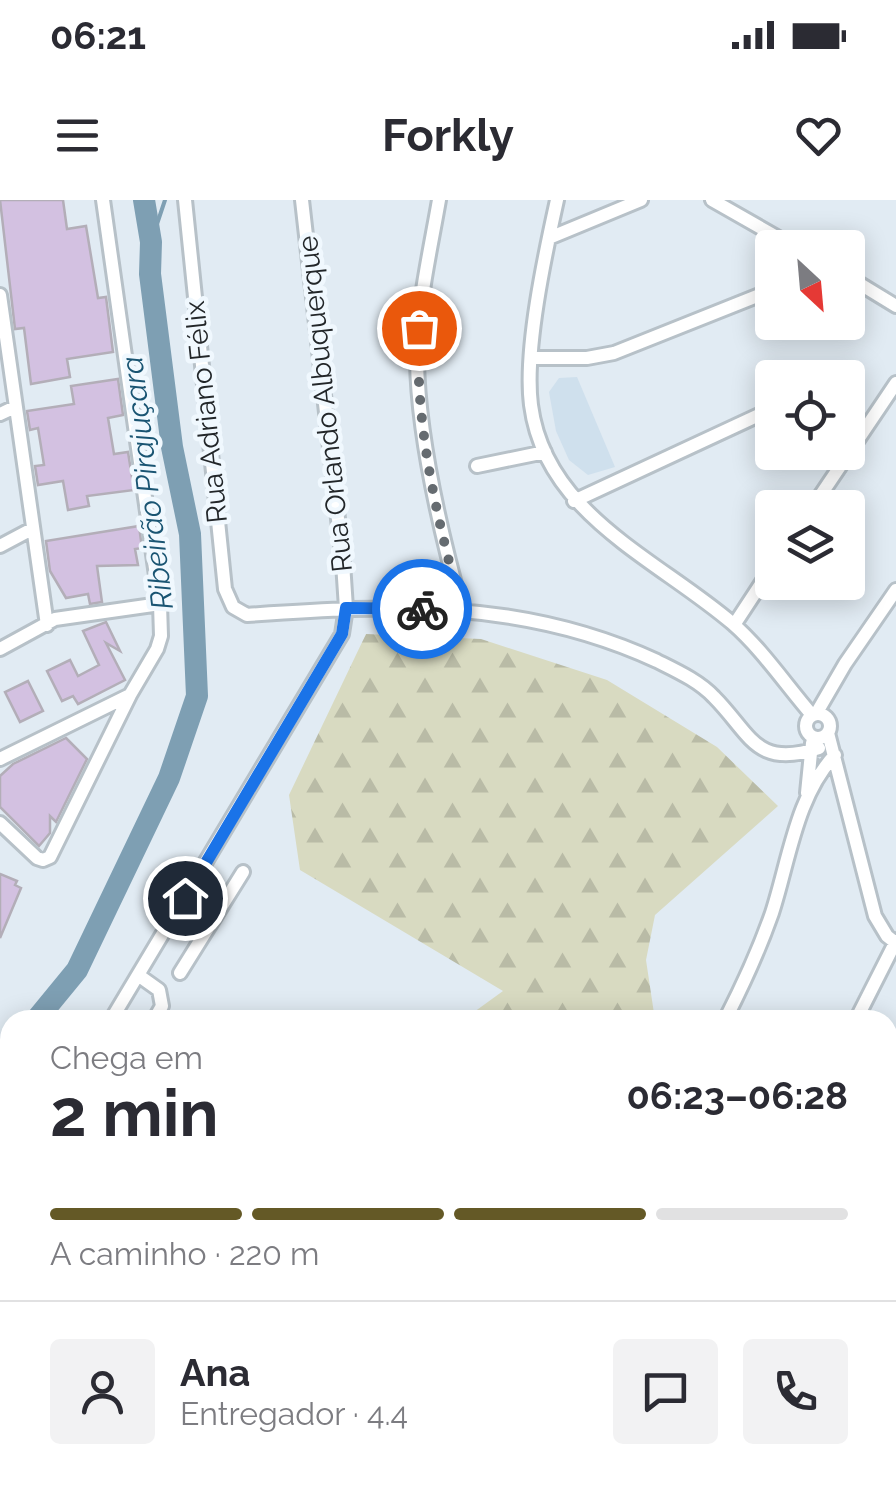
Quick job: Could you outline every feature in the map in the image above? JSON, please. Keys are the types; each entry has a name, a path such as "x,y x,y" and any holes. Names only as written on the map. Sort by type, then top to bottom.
{"street":[{"path":"0,822 37,858 50,856 161,636 160,604 102,200"},
{"name":"Rua Adriano Félix","path":"185,200 225,589 233,607 246,615 346,608"},
{"name":"Rua Orlando Albuquerque","path":"302,200 346,608"},
{"path":"439,200 417,361 435,490 462,610"},
{"path":"557,200 532,358 530,404 545,452 574,500 621,541 734,625 781,680 817,731 842,791 875,916 880,928 896,942 861,1010"},
{"path":"549,238 641,200"},
{"path":"712,200 764,230"},
{"path":"865,288 896,306"},
{"path":"0,296 47,625"},
{"path":"532,358 587,358 614,353 755,297"},
{"path":"865,419 896,383"},
{"path":"0,414 16,407"},
{"path":"574,500 755,418"},
{"path":"477,466 545,452"},
{"path":"0,546 32,529"},
{"path":"730,1010 772,912 806,800 817,731 845,664 896,590"},
{"path":"734,625 755,593"},
{"path":"0,649 55,619 160,604"},
{"path":"117,1010 342,634 346,608 511,615 656,660 712,695 752,744 762,750 775,754 817,731"},
{"path":"0,758 130,695"},
{"path":"806,800 830,760"},
{"path":"180,973 243,872"},
{"path":"185,898 216,914"},
{"path":"138,976 158,990 160,1010"}],"shaded area":[{"path":"577,377 615,467 588,475 569,460 556,431 549,392 559,378"}],"green space":[{"path":"366,634 481,639 607,680 717,747 778,806 655,915 646,960 654,1010 477,1010 503,991 300,870 289,795"}],"building":[{"path":"0,200 63,200 67,229 86,226 98,298 106,297 113,352 67,359 70,377 31,384 24,328 15,329"},
{"path":"118,379 123,415 108,418 114,454 128,452 134,490 87,496 89,506 68,510 63,481 38,485 35,466 44,465 38,428 30,430 27,411 74,404 71,386"},
{"path":"139,526 142,548 135,549 138,565 97,566 102,602 90,604 88,594 66,598 50,571 46,541"},
{"path":"106,622 120,651 106,643 125,680 78,704 73,696 62,701 47,671 70,660 78,676 99,665 83,631"},
{"path":"28,681 43,711 20,722 5,692"},
{"path":"66,738 87,759 56,822 50,816 50,833 39,846 0,807 0,776 13,764"},
{"path":"0,874 17,881 15,885 21,888 0,938"}],"waterway":[{"name":"Ribeirão Pirajuçara","path":"44,1010 77,970 169,778 197,696 190,534 172,447 144,200"},
{"path":"151,242 165,200"}],"way so far":[{"path":"419,328 417,361 422,408 444,540 462,610 422,609"}],"route":[{"path":"185,898 342,634 346,608 422,609"}]}
